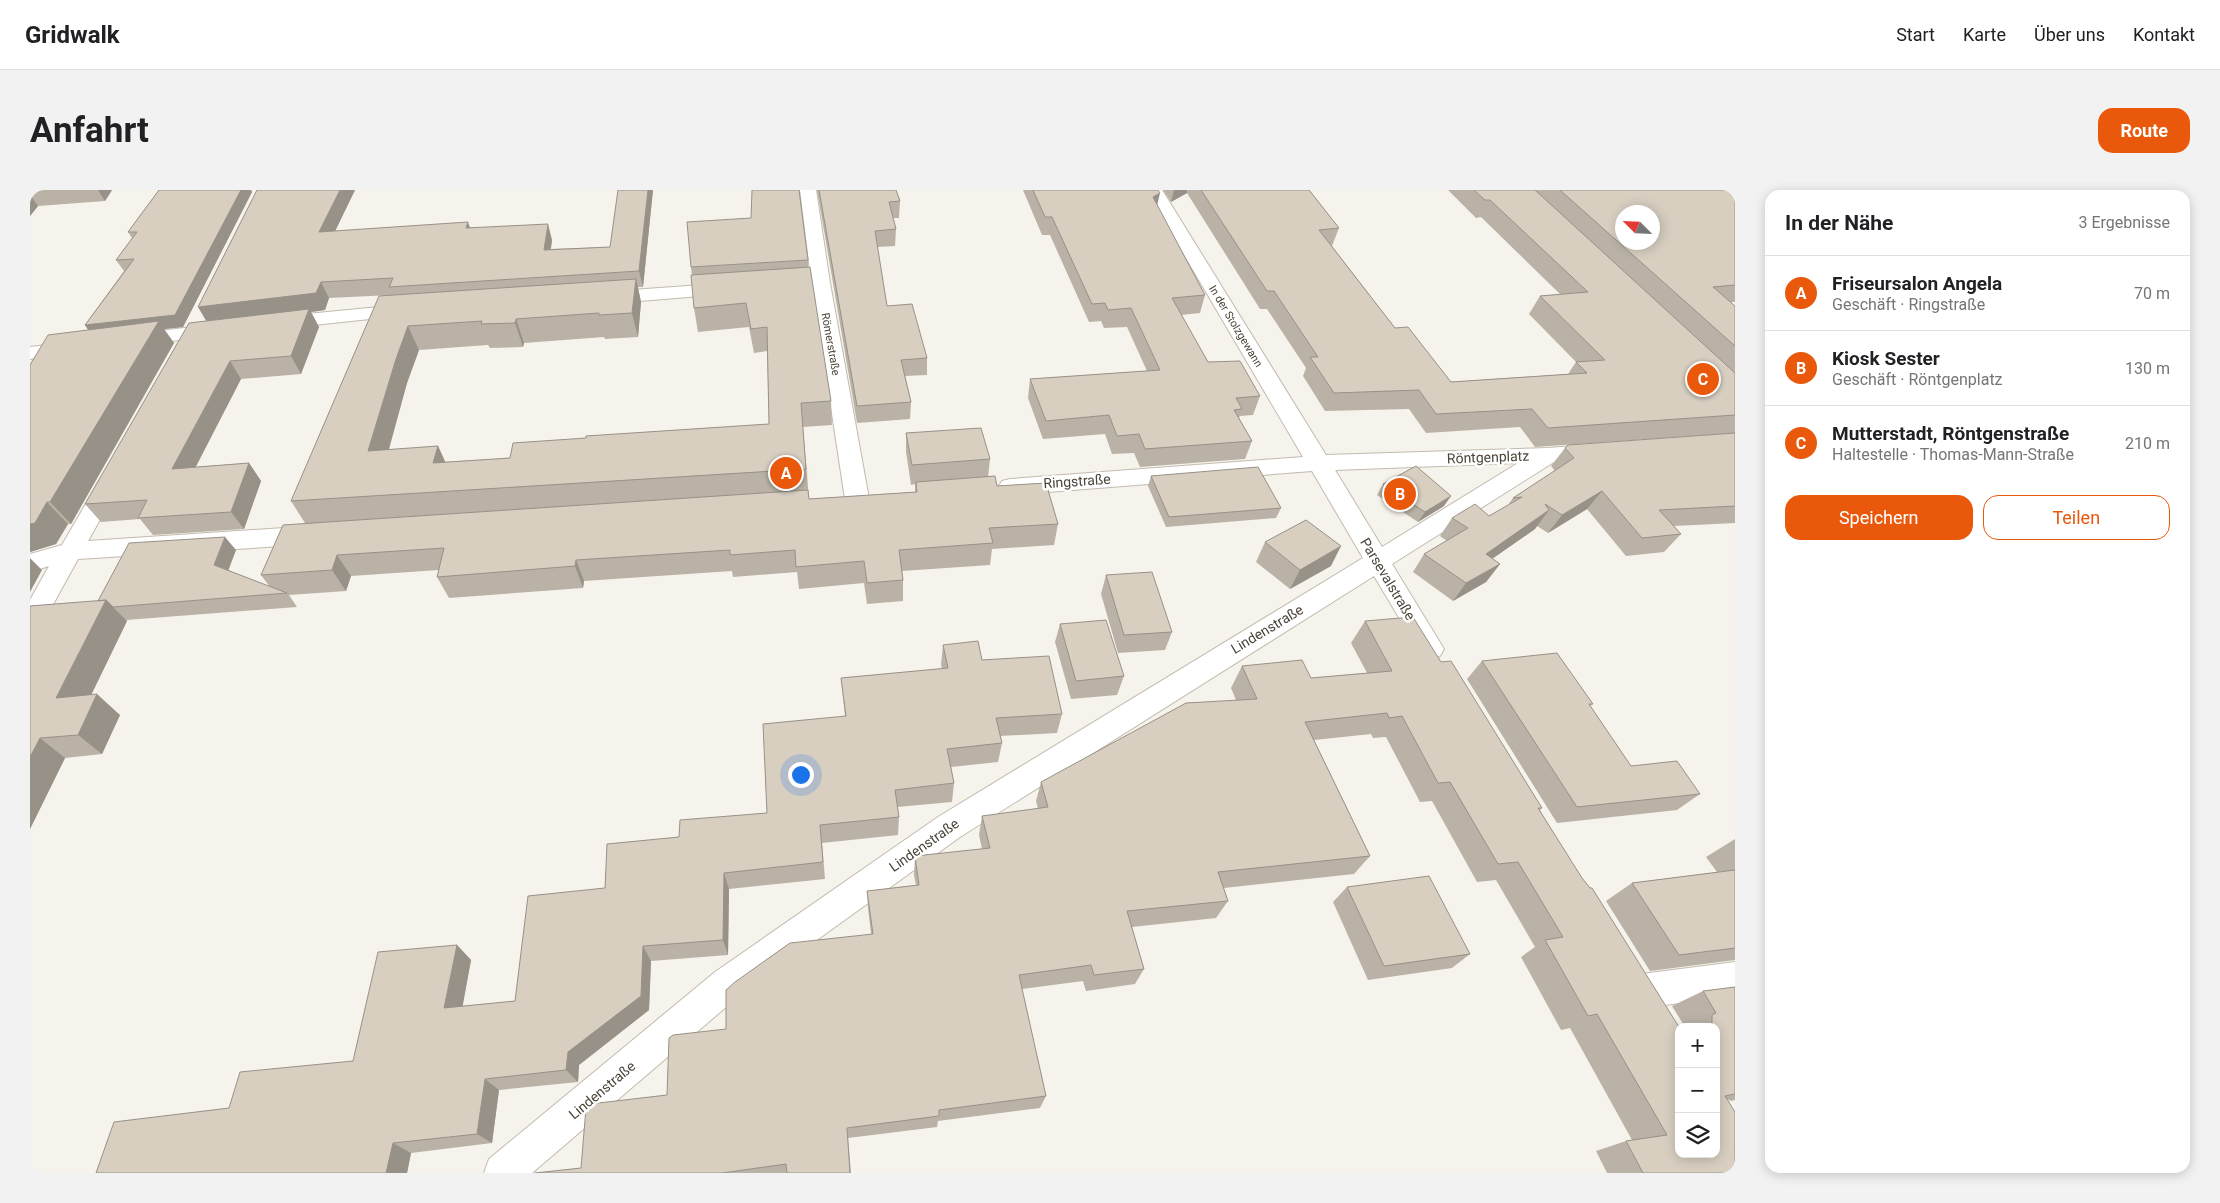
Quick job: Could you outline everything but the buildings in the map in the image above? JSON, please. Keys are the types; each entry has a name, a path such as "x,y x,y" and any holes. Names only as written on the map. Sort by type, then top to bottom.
{"street":[{"name":"Römerstraße","path":"808,190 821,284 857,498"},
{"name":"In der Stolzgewann","path":"1154,190 1317,462"},
{"path":"584,299 821,284"},
{"path":"260,325 367,313 426,309"},
{"path":"30,352 241,327"},
{"path":"1548,455 1614,450"},
{"name":"Röntgenplatz","path":"1317,462 1548,455"},
{"name":"Röntgenplatz","path":"1377,562 1548,455"},
{"name":"Ringstraße","path":"984,488 1317,462"},
{"name":"Parsevalstraße","path":"1317,462 1444,671"},
{"path":"30,623 120,463"},
{"path":"30,563 71,551 340,533"},
{"name":"Lindenstraße","path":"503,1173 727,984 949,827 1100,731 1377,562"},
{"path":"1641,990 1735,979"}],"place":[{"name":"Mutterstadt, Röntgenstraße","path":"1703,379"},
{"name":"Friseursalon Angela","path":"786,473"},
{"name":"Kiosk Sester","path":"1400,494"}]}
